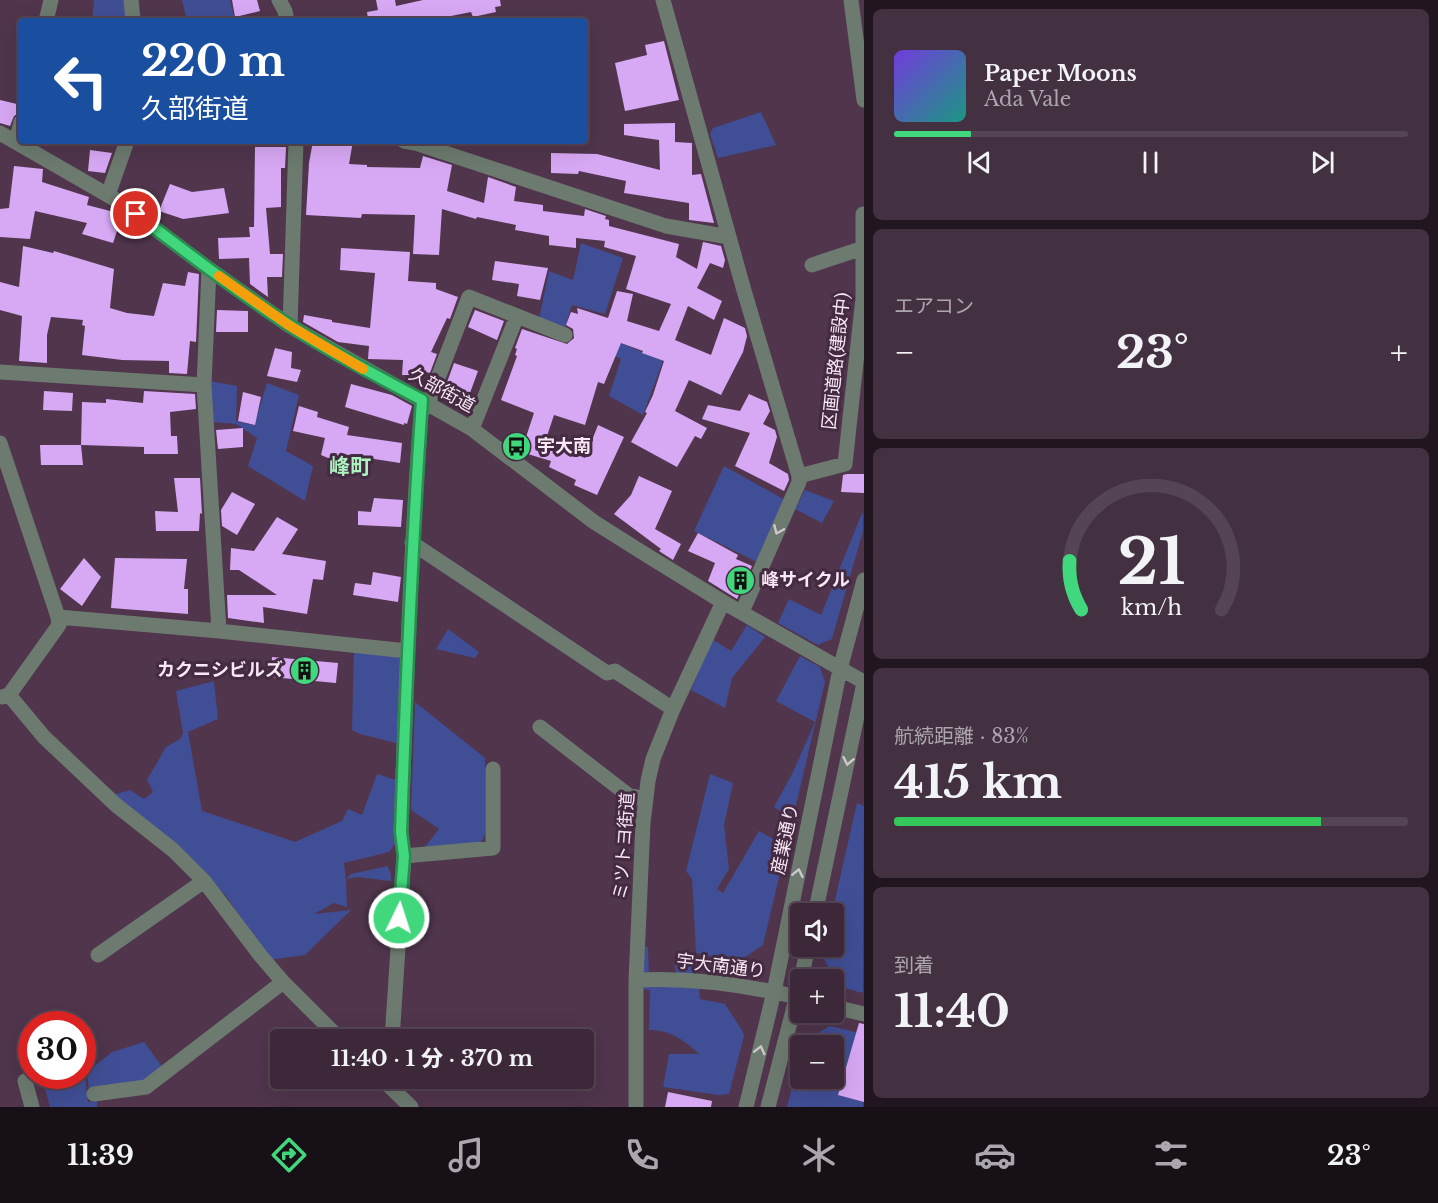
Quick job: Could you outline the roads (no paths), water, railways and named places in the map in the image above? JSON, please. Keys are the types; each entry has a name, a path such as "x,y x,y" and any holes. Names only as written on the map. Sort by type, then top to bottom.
{"street":[{"path":"47,18 51,0"},
{"path":"131,0 133,18"},
{"path":"279,0 286,18"},
{"path":"663,0 799,476 799,482 742,612"},
{"path":"851,0 864,100"},
{"name":"久部街道","path":"0,133 16,142"},
{"path":"16,142 18,134"},
{"name":"久部街道","path":"19,144 108,195 290,326 472,429 594,522 723,602 864,682"},
{"path":"108,195 126,144"},
{"path":"290,326 296,144"},
{"path":"413,144 666,226 729,237"},
{"name":"区画道路(建設中)","path":"799,476 845,464 863,298 863,214"},
{"path":"812,265 863,248"},
{"path":"209,269 204,385 219,631"},
{"path":"393,1029 404,856 401,832 412,543 425,402 469,297 565,335"},
{"path":"472,429 517,316"},
{"path":"0,372 204,385"},
{"path":"0,442 59,625 4,696 117,805 173,850 204,881 260,955 330,1029"},
{"path":"412,543 608,673 615,671 673,710"},
{"name":"産業通り","path":"746,1107 774,992 840,669 864,580"},
{"name":"ミツトヨ街道","path":"636,1107 636,980 645,799 653,759 723,602"},
{"path":"58,617 407,651"},
{"path":"817,903 864,682"},
{"path":"540,727 628,795 645,799"},
{"path":"404,856 493,848 493,770"},
{"path":"98,955 204,881"},
{"name":"宇大南通り","path":"636,980 662,978 704,980 790,996"},
{"path":"94,1094 146,1087 284,982"},
{"path":"844,1009 864,1014"},
{"path":"768,1107 792,1023"},
{"path":"27,1089 32,1107"},
{"path":"394,1089 411,1107"}],"place":[{"name":"宇大南","path":"516,446"},
{"name":"峰サイクル","path":"740,580"},
{"name":"カクニシビルズ","path":"304,670"}],"district":[{"name":"峰町","path":"350,467"}]}
